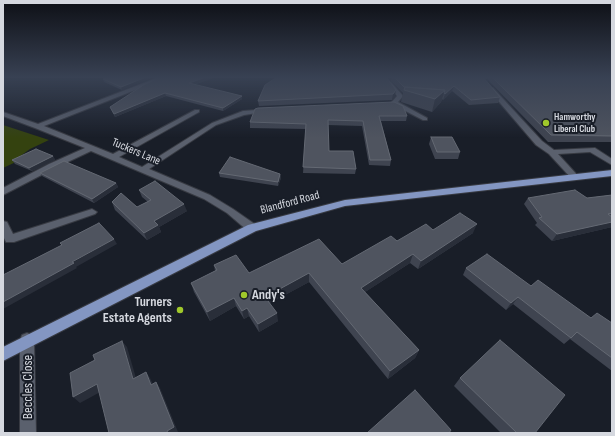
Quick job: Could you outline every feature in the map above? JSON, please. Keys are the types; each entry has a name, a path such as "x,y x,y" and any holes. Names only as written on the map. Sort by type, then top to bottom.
{"main road":[{"name":"Blandford Road","path":"3,354 27,340 252,228 345,203 612,173"}],"street":[{"path":"38,126 112,97"},
{"path":"398,97 391,104 425,119"},
{"path":"499,97 539,143 552,152 575,177"},
{"path":"144,169 214,124 258,110 275,109"},
{"path":"114,157 197,111"},
{"name":"Tuckers Lane","path":"3,114 38,126 144,169 206,197 230,211 252,228"},
{"path":"3,192 52,166 92,148"},
{"path":"552,152 592,150 612,163"},
{"path":"3,225 7,241 92,212"},
{"name":"Beccles Close","path":"27,340 28,433"}],"green space":[{"path":"3,125 49,140 30,149 19,157 18,161 3,168"}],"building":[{"path":"125,97 154,97 114,114 110,107"},
{"path":"182,97 240,97 223,108"},
{"path":"260,97 328,97 258,101"},
{"path":"468,97 497,97 471,100"},
{"path":"513,97 612,97 612,136 551,135"},
{"path":"394,102 403,106 407,116 379,116 391,160 370,160 363,121 328,120 329,151 353,151 356,169 303,167 306,124 250,122 255,109 258,108"},
{"path":"431,137 452,137 460,152 437,152"},
{"path":"36,149 53,156 29,168 12,160"},
{"path":"230,157 280,174 278,182 219,173"},
{"path":"64,161 116,183 92,199 40,173"},
{"path":"155,181 184,204 154,221 158,225 144,233 112,202 121,193 137,207 151,200 139,190"},
{"path":"575,190 587,198 612,195 612,213 608,214 612,217 612,222 557,234 539,218 542,217 528,198"},
{"path":"460,213 477,224 421,261 413,254 361,288 419,350 390,371 309,273 265,297 277,313 258,324 247,308 242,311 234,298 207,312 191,283 217,270 214,265 236,255 249,273 319,239 342,264 391,236 397,241 426,224 433,230"},
{"path":"99,223 114,239 3,302 3,275 62,245 60,243"},
{"path":"487,254 531,286 538,280 591,318 597,313 612,323 612,358 577,332 571,338 518,297 511,303 466,268"},
{"path":"500,340 565,395 535,433 517,433 460,378"},
{"path":"122,341 133,379 146,372 151,385 156,382 174,427 167,431 168,433 109,433 97,384 73,397 70,373 95,360 93,355"},
{"path":"415,390 451,430 449,433 367,433"}],"place":[{"name":"Hamworthy Liberal Club","path":"546,123"},
{"name":"Andy's","path":"244,295"},
{"name":"Turners Estate Agents","path":"180,310"}]}
